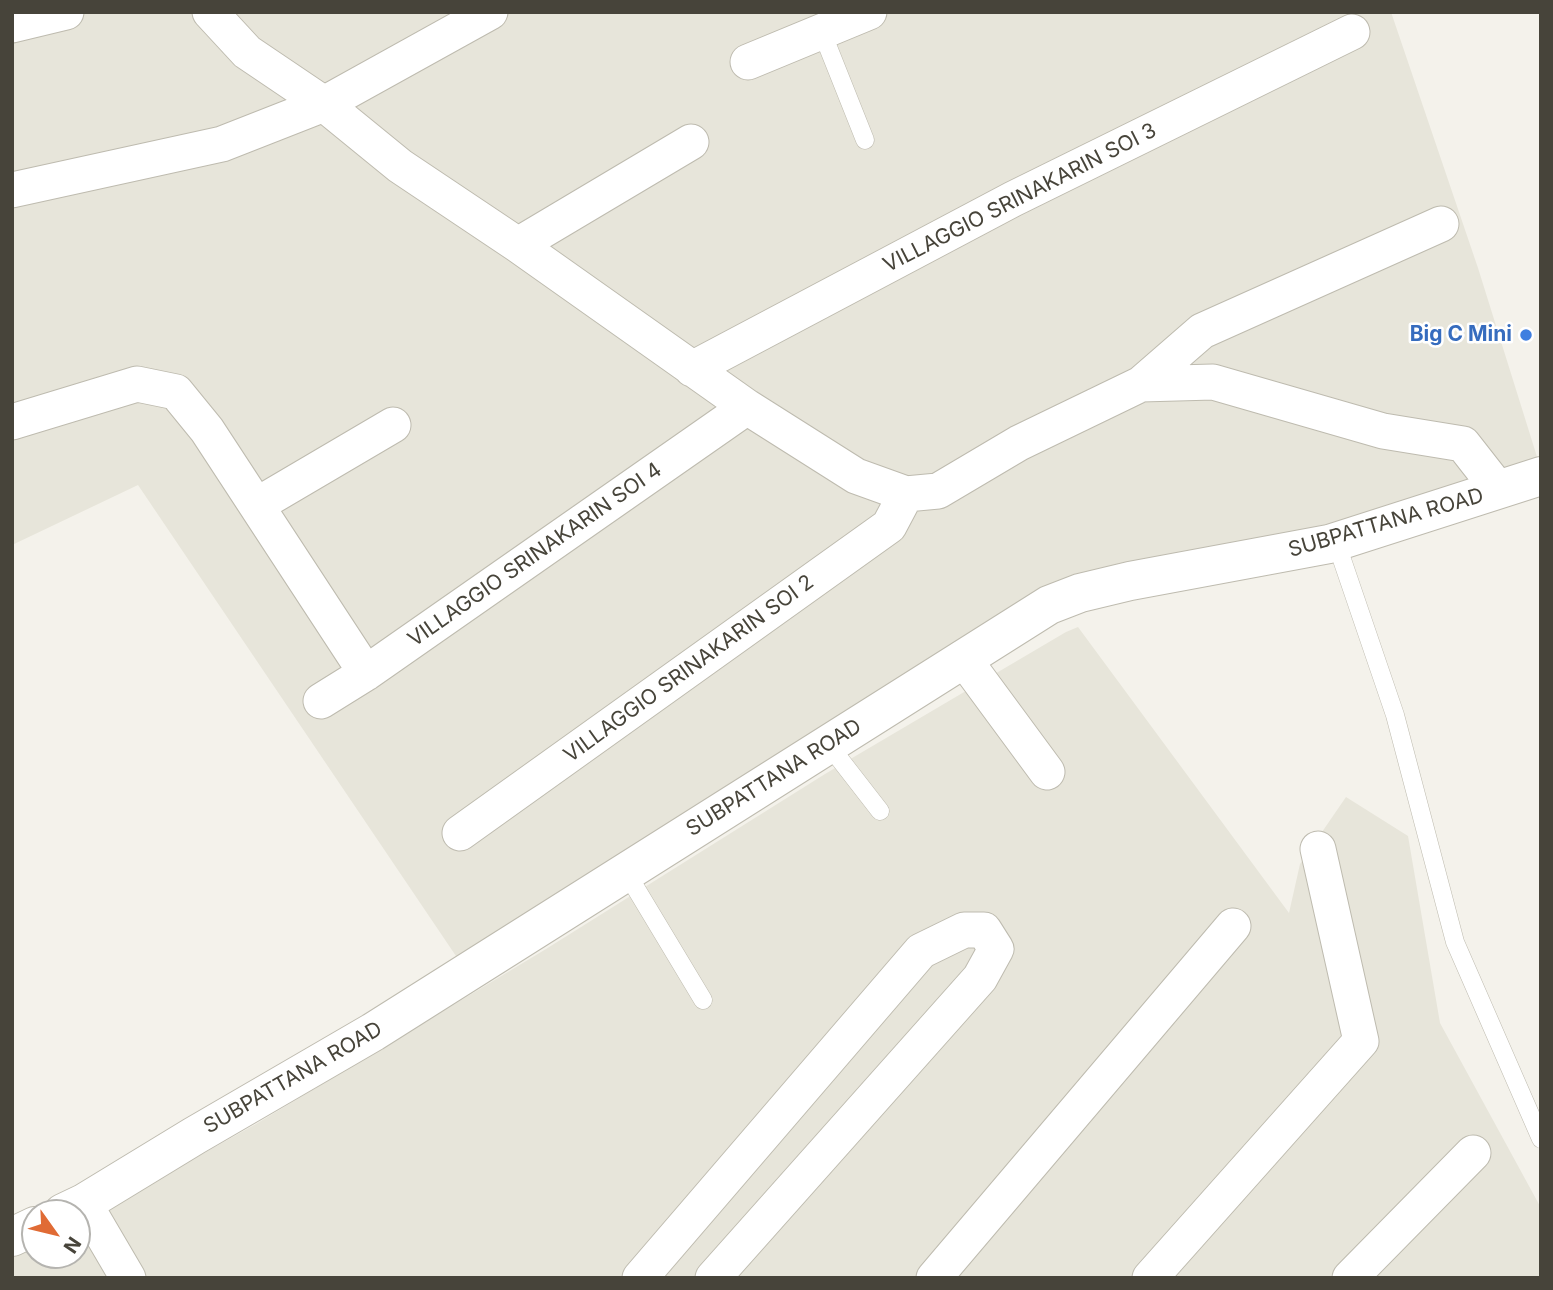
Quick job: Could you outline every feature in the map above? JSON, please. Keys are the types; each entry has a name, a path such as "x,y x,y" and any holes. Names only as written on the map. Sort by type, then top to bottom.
{"street":[{"path":"12,25 65,12"},
{"path":"209,12 247,52 324,104 400,166 519,245 692,369 856,476 906,494 938,491 1019,443 1141,384 1202,331 1441,224"},
{"path":"12,190 222,144 324,104 490,12"},
{"path":"748,62 869,12"},
{"name":"VILLAGGIO SRINAKARIN SOI 3","path":"692,369 1013,199 1352,32"},
{"path":"519,245 691,142"},
{"path":"1141,384 1213,382 1383,431 1463,444 1499,490"},
{"path":"12,422 137,384 176,392 207,430 366,673"},
{"name":"VILLAGGIO SRINAKARIN SOI 4","path":"321,701 366,673 747,407"},
{"path":"257,505 393,425"},
{"name":"SUBPATTANA ROAD","path":"89,1199 373,1032 1049,605 1080,593 1130,581 1336,542 1541,476"},
{"name":"VILLAGGIO SRINAKARIN SOI 2","path":"460,833 889,526 906,494"},
{"path":"963,658 1047,772"},
{"path":"1150,1278 1361,1041 1318,849"},
{"path":"934,1278 1233,926"},
{"path":"640,1278 921,951 964,930 984,930 996,949 980,978 713,1278"},
{"path":"1350,1278 1473,1153"},
{"path":"91,1230 128,1278"}],"lane":[{"path":"822,32 865,140"},
{"path":"1336,542 1395,715 1455,942 1541,1139"},
{"path":"828,744 880,811"},
{"path":"626,872 703,1000"}],"shaded area":[{"path":"12,12 1391,12 1478,268 1538,460 1338,533 1104,568 458,959 138,485 12,545"},
{"path":"1078,627 1289,913 1300,864 1346,797 1408,836 1440,1023 1541,1208 1541,1278 12,1278 12,1258 21,1254 21,1269 91,1269 91,1216 256,1124 546,949 825,774"}],"place":[{"name":"Big C Mini","path":"1526,335"}]}
